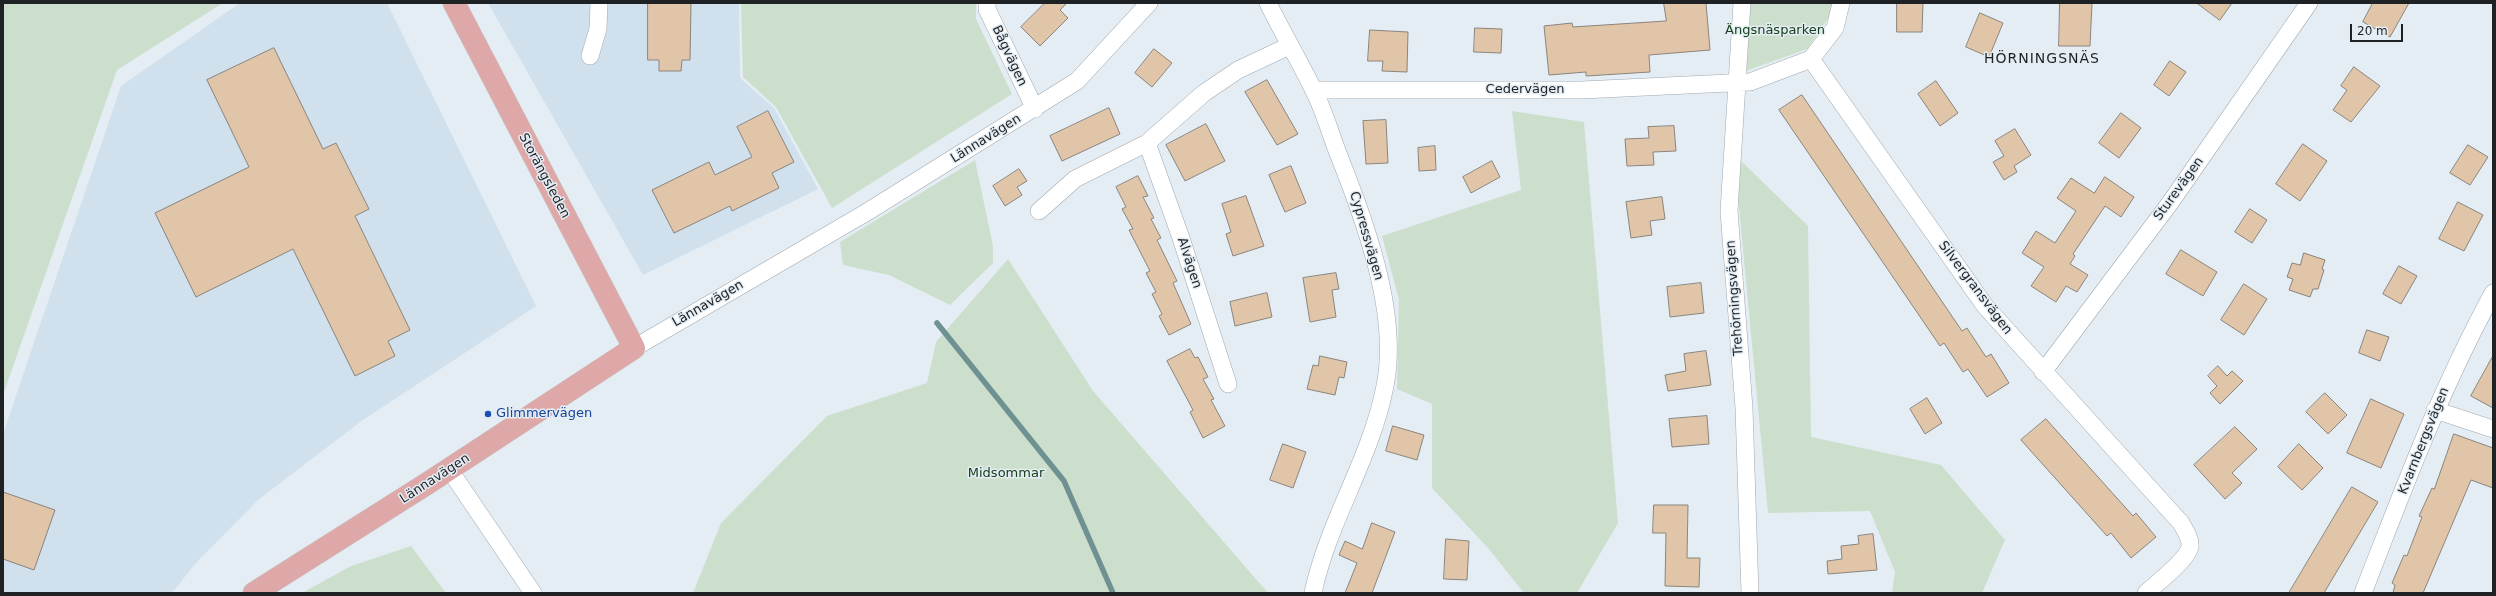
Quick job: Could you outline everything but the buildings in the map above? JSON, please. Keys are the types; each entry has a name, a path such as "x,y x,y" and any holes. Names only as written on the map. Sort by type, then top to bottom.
{"main road":[{"name":"Storängsleden","path":"454,3 634,348"},
{"name":"Lännavägen","path":"254,593 449,469 634,348"}],"street":[{"path":"590,56 598,29 599,3"},
{"name":"Bågvägen","path":"987,3 987,9 1035,109"},
{"name":"Lännavägen","path":"634,348 861,215 1035,109 1077,81 1149,3"},
{"name":"Cypressvägen","path":"1268,3 1314,90 1353,190 1377,266 1386,326 1388,358 1385,385 1373,433 1319,566 1313,593"},
{"name":"Trehörningsvägen","path":"1742,3 1729,211 1744,408 1750,593"},
{"path":"1736,82 1750,82 1811,59 1835,28 1841,3"},
{"name":"Sturevägen","path":"2043,372 2170,203 2310,3"},
{"path":"1039,211 1075,179 1147,143 1204,93 1221,81 1238,70 1290,46"},
{"name":"Silvergransvägen","path":"1811,59 1985,306 2181,523 2189,539 2190,547 2184,558 2146,593"},
{"name":"Cedervägen","path":"1314,90 1582,90 1736,82"},
{"name":"Alvägen","path":"1147,143 1181,238 1228,384"},
{"name":"Kvarnbergsvägen","path":"2364,593 2435,410 2462,350 2493,293"},
{"path":"2435,410 2493,429"},
{"path":"449,469 533,593"}],"shaded area":[{"path":"240,3 387,3 536,306 360,422 258,500 195,564 172,593 3,593 3,434 121,86"},
{"path":"488,3 739,3 740,78 774,108 818,189 643,275"}],"green space":[{"path":"3,3 223,3 117,70 3,395"},
{"path":"741,3 976,3 976,19 1012,94 832,208 776,107 743,77"},
{"name":"Ängsnäsparken","path":"1748,3 1834,3 1834,10 1807,49 1746,71"},
{"path":"1512,111 1584,122 1618,523 1577,593 1524,593 1488,548 1432,488 1432,404 1397,389 1399,300 1382,236 1521,190"},
{"path":"1734,154 1808,226 1811,437 1941,465 2005,540 1982,593 1892,593 1895,572 1870,511 1768,513"},
{"path":"975,160 993,246 993,263 950,305 889,275 843,265 840,242"},
{"name":"Midsommar","path":"1008,259 1093,391 1268,593 693,593 721,523 827,416 927,383 936,342"},
{"path":"411,546 446,593 302,593 351,566"}],"waterway":[{"path":"937,323 1064,481 1113,593"}],"place":[{"name":"Glimmervägen","path":"488,414"}],"district":[{"name":"HÖRNINGSNÄS","path":"2042,59"}]}
